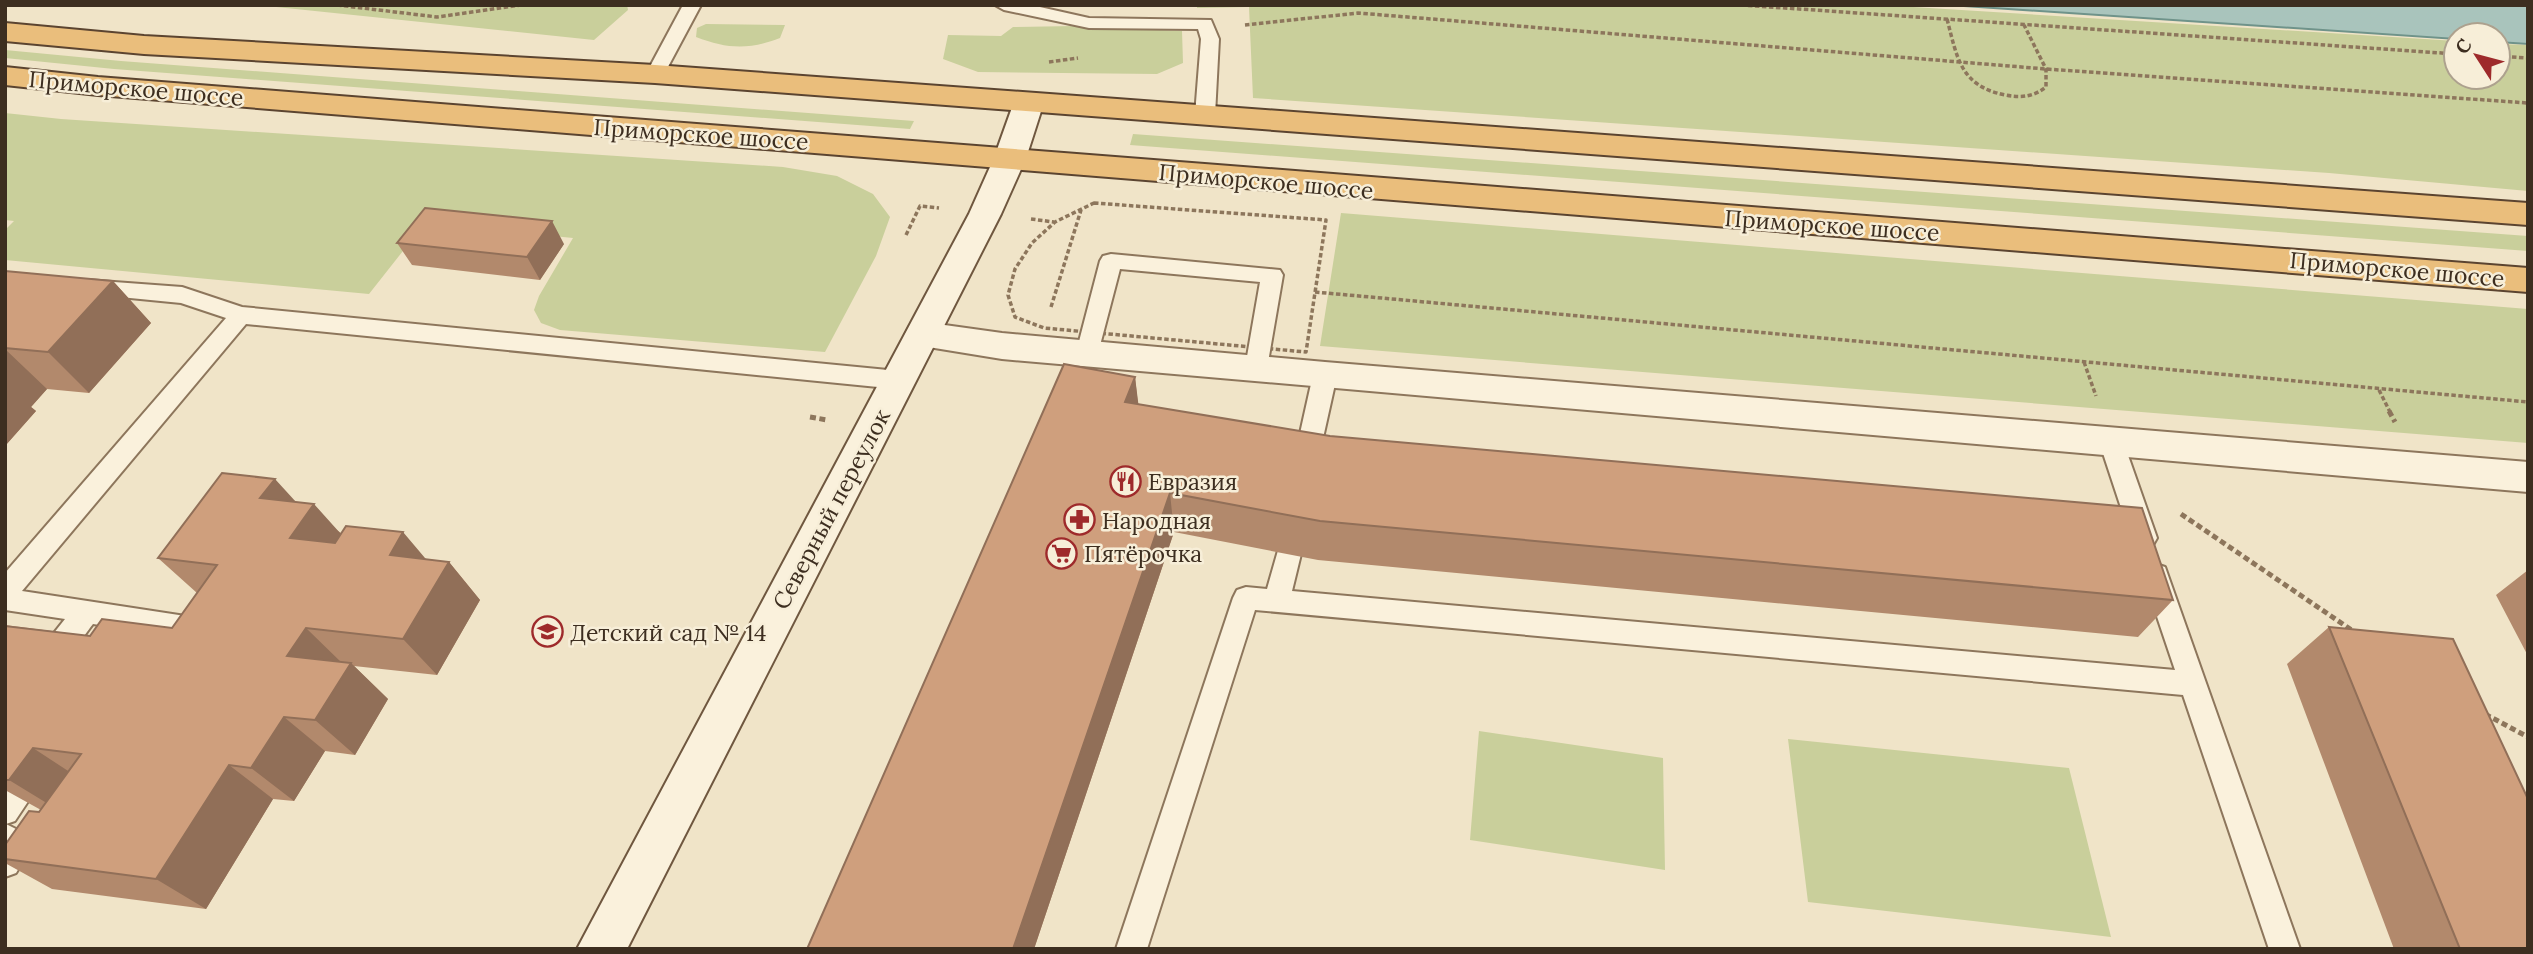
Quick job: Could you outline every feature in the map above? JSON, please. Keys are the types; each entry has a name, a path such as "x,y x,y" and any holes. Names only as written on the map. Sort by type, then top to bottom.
{"highway":[{"name":"Приморское шоссе","path":"5,32 144,45 655,74 2528,214"},
{"name":"Приморское шоссе","path":"5,76 97,86 1010,158 1105,168 2528,280"}],"street":[{"name":"Северный переулок","path":"601,949 985,214 1010,158 1029,102"},
{"path":"923,335 1002,346 1256,368 2117,459 2528,477"}],"lane":[{"path":"655,74 692,5"},
{"path":"1004,5 1089,23 1205,24 1210,39 1205,115"},
{"path":"1087,353 1111,261 1272,275 1256,368"},
{"path":"65,286 182,295 241,315 898,380"},
{"path":"5,592 241,315"},
{"path":"1304,473 1325,375"},
{"path":"2117,459 2285,949"},
{"path":"1277,601 1287,554"},
{"path":"1131,949 1246,598 2193,684"},
{"path":"5,599 89,610 142,631 215,631"},
{"path":"46,661 89,610"},
{"path":"5,838 18,845 5,863"}],"path":[{"path":"337,5 437,17 521,5"},
{"path":"1741,5 2442,53"},
{"path":"1205,24 1260,26 1359,13 2046,69 2528,103"},
{"path":"1947,19 1958,62 1969,79 1986,89 2014,96 2034,95 2046,87 2046,69 2023,25"},
{"path":"1044,63 1086,57"},
{"path":"906,235 920,206"},
{"path":"1048,315 1081,210"},
{"path":"1315,292 2528,402"},
{"path":"2117,459 2359,635"},
{"path":"2476,710 2528,737"}],"green space":[{"path":"257,5 627,5 628,10 594,40"},
{"path":"1197,5 1881,5 2442,40 2442,91 2512,91 2512,44 2528,45 2528,191 2329,173 1253,98 1249,7 1197,8"},
{"path":"706,24 785,25 780,38 758,45 728,46 696,37 697,28"},
{"path":"1074,26 1182,31 1183,63 1157,74 978,72 943,59 948,35 1001,36 1013,27"},
{"path":"5,50 914,121 910,129 114,69 5,58"},
{"path":"5,113 61,119 783,167 837,176 873,194 890,217 876,256 825,352 560,330 541,323 534,310 539,296 573,238 425,223 369,294 5,260 5,230 14,221 5,220"},
{"path":"1133,134 2528,236 2528,251 1130,145"},
{"path":"1341,213 2528,309 2528,443 1320,346"},
{"path":"1479,731 1663,758 1665,870 1470,840"},
{"path":"1788,739 2069,768 2111,937 1808,902"}],"water":[{"path":"1949,5 2528,5 2528,44 2512,43 2512,21 2442,21 2442,38"}],"building":[{"path":"425,208 552,221 527,257 397,243"},
{"path":"5,271 113,281 48,352 5,348"},
{"path":"1064,364 1135,377 1125,402 1330,436 2142,508 2173,600 1320,521 1170,493 1013,949 807,949"},
{"path":"222,473 275,479 260,498 314,504 290,538 335,543 346,526 403,532 390,555 449,562 403,639 306,628 287,656 351,663 315,720 284,717 251,768 229,765 156,879 5,859 5,845 29,811 39,812 81,754 33,748 9,780 5,780 5,626 90,636 102,619 172,628 217,565 158,558"},
{"path":"2329,627 2453,639 2528,799 2528,949 2460,949"}],"place":[{"name":"Евразия","path":"1125,481"},
{"name":"Народная","path":"1079,520"},
{"name":"Пятёрочка","path":"1061,553"},
{"name":"Детский сад № 14","path":"547,632"}]}
